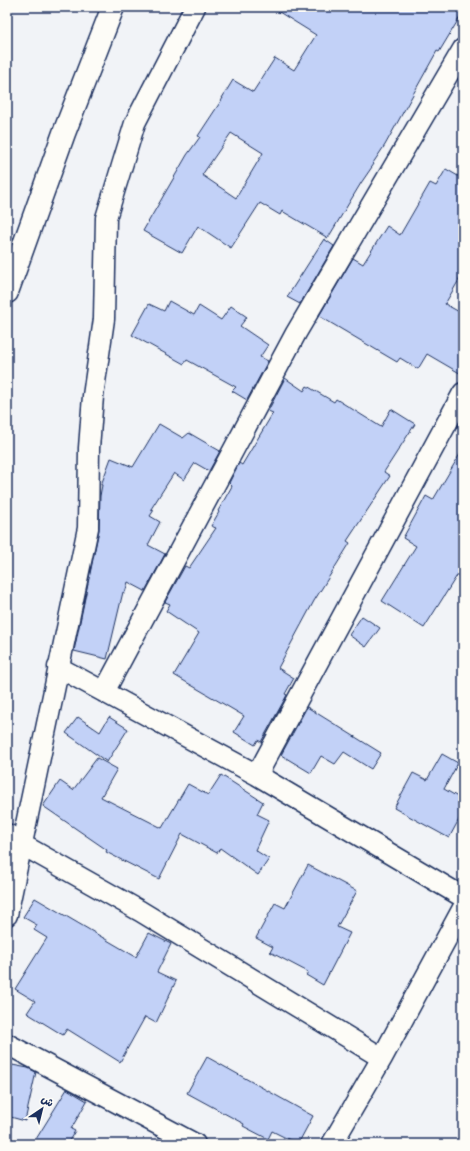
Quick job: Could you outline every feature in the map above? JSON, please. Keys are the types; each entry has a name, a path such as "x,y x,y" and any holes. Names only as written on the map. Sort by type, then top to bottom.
{"main road":[{"path":"7,292 64,133 113,7"}],"street":[{"path":"7,915 14,839 58,667 88,528 89,448 93,396 104,319 106,218 135,124 195,7"},
{"path":"104,692 296,333 463,49"},
{"path":"257,775 463,393"},
{"path":"58,667 257,775 463,897"},
{"path":"14,839 140,911 382,1058"},
{"path":"332,1144 382,1058 463,908"},
{"path":"7,1044 195,1144"}],"building":[{"path":"271,7 463,7 463,12 439,52 437,51 385,145 373,163 374,164 328,238 282,211 280,215 260,203 231,248 198,226 182,253 143,231 187,155 200,137 198,136 233,80 253,92 275,58 294,70 316,35","holes":["231,133 263,153 236,198 202,175"]},
{"path":"446,169 463,179 463,273 445,304 463,314 463,375 427,354 418,369 400,358 397,362 319,316 353,258 363,264 387,226 400,235 430,183 436,186"},
{"path":"324,239 334,246 300,304 287,297"},
{"path":"169,301 194,315 199,306 221,320 231,306 247,317 240,326 268,345 260,357 268,361 247,400 232,391 236,387 187,360 184,364 132,335 149,304 164,311"},
{"path":"285,378 304,391 307,386 334,402 336,399 381,427 391,409 415,424 384,472 390,476 347,541 350,543 314,601 278,668 294,678 285,694 287,695 261,742 258,740 255,745 234,732 244,716 174,675 199,633 166,611 170,604 165,602 185,566 189,568 216,528 211,526 232,486 229,483 239,463 242,465 273,413 268,411"},
{"path":"159,424 183,438 189,433 220,451 209,471 195,463 184,480 174,473 151,509 154,510 150,516 160,522 148,545 165,554 145,591 128,582 125,593 123,592 107,659 74,651 99,530 101,485 111,458 133,467"},
{"path":"463,449 463,566 424,628 382,601 416,546 403,538 426,496 433,500"},
{"path":"362,616 380,628 366,647 349,635"},
{"path":"307,707 381,753 371,769 344,752 335,764 321,756 311,773 281,755"},
{"path":"78,717 100,732 109,717 128,729 107,762 66,733"},
{"path":"442,754 458,763 444,789 463,800 463,812 449,838 394,808 413,773 427,780"},
{"path":"97,758 117,769 101,797 162,828 188,784 208,795 221,775 263,802 257,814 269,820 255,850 269,859 258,875 220,848 217,853 182,834 159,879 106,852 107,850 43,806 60,781 73,790"},
{"path":"308,865 357,891 337,927 350,933 323,985 306,975 308,972 270,952 273,947 256,938 275,903 285,908"},
{"path":"35,898 136,957 149,933 171,944 157,972 176,981 156,1023 145,1017 120,1062 67,1029 63,1035 27,1013 35,1001 15,989 47,938 34,930 37,925 23,917"},
{"path":"207,1057 313,1116 298,1144 272,1131 268,1139 187,1093"},
{"path":"7,1064 28,1068 36,1072 25,1121 7,1116"},
{"path":"67,1089 87,1101 71,1129 75,1131 67,1144 33,1144"}]}
